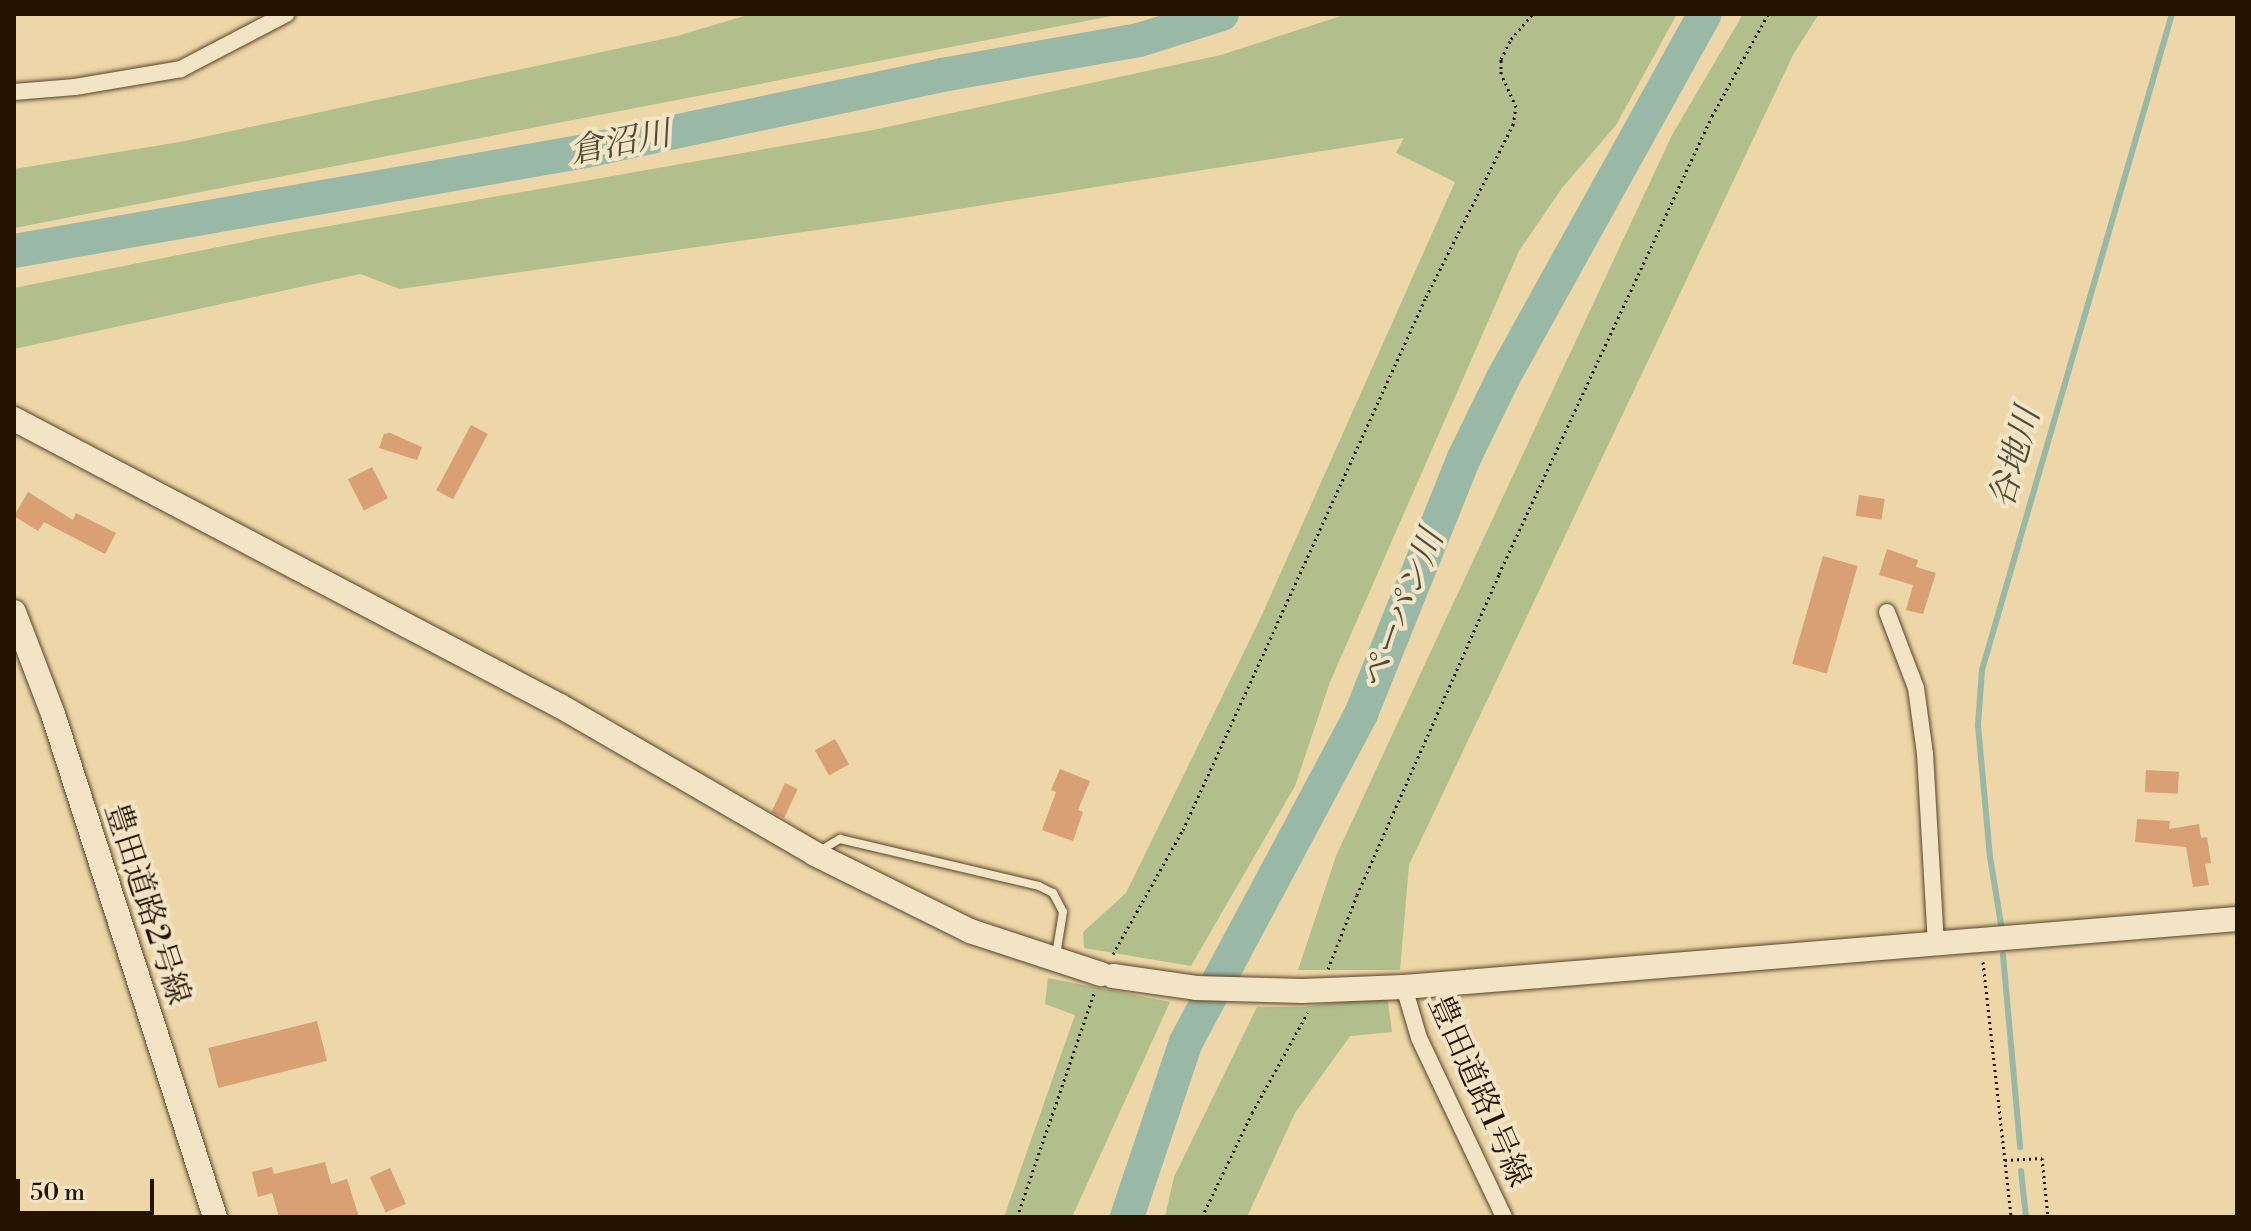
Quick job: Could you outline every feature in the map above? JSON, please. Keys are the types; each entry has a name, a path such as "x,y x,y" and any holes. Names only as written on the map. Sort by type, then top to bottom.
{"street":[{"path":"14,92 75,87 181,69 286,14"},
{"path":"14,419 560,706 815,854 970,931 1107,975 1196,988 1311,991 1404,987 2237,919"},
{"name":"豊田道路2号線","path":"14,612 53,714 215,1217"},
{"path":"1887,612 1916,688 1925,754 1936,944"},
{"name":"豊田道路1号線","path":"1404,987 1419,1038 1504,1217"}],"lane":[{"path":"815,854 840,839 1039,886 1053,893 1063,912 1055,959"}],"path":[{"path":"1017,1217 1107,975 1183,830 1419,312 1513,125 1516,107 1501,74 1501,59 1511,39 1533,14"},
{"path":"1202,1217 1357,895 1499,574 1712,116 1768,14"},
{"path":"1980,940 2011,1217"},
{"path":"2005,1160 2042,1158 2048,1217"}],"green space":[{"path":"751,14 1122,14 14,228 14,169 180,142 677,36"},
{"path":"1347,14 1677,14 1616,125 1562,188 1519,251 1330,682 1295,786 1191,966 1084,948 1083,932 1126,893 1261,617 1455,182 1396,153 1404,138 902,218 400,289 360,274 14,349 14,288 278,235 873,130 1221,55"},
{"path":"1743,14 1819,14 1794,53 1409,865 1400,970 1298,970 1336,856 1437,638 1672,135"},
{"path":"1048,978 1170,1002 1072,1217 1004,1217 1075,1015 1045,1004"},
{"path":"1387,996 1392,1032 1350,1036 1295,1113 1247,1217 1165,1217 1174,1177 1257,1007 1303,1007"}],"building":[{"path":"471,425 488,434 453,499 436,490"},
{"path":"390,433 422,447 417,460 379,448 384,434"},
{"path":"372,467 388,498 364,510 348,479"},
{"path":"28,492 73,520 76,513 116,533 105,554 44,522 38,531 14,516"},
{"path":"1859,495 1885,499 1881,520 1856,516"},
{"path":"1887,549 1918,560 1916,567 1936,573 1923,614 1906,610 1913,585 1879,575"},
{"path":"1823,556 1858,566 1827,674 1792,664"},
{"path":"835,739 849,764 829,776 815,750"},
{"path":"1060,769 1090,781 1078,810 1083,812 1073,841 1042,830 1056,792 1051,790"},
{"path":"2146,770 2179,772 2178,794 2145,792"},
{"path":"785,783 798,789 784,818 771,812"},
{"path":"2137,819 2170,821 2169,829 2199,824 2201,838 2207,837 2211,863 2205,864 2209,885 2193,887 2186,847 2135,842"},
{"path":"317,1021 327,1061 218,1088 208,1048"},
{"path":"325,1162 331,1184 347,1179 359,1217 279,1217 272,1193 258,1197 252,1172 272,1167 274,1174"},
{"path":"390,1168 406,1204 386,1213 370,1177"}],"waterway":[{"name":"倉沼川","path":"14,251 585,151 942,75 1139,40 1222,14"},
{"name":"ペーパン川","path":"1127,1217 1186,1042 1361,714 1464,458 1503,378 1705,14"},
{"name":"谷地川","path":"2001,924 1990,857 1978,725 1982,670 2172,14"},
{"name":"谷地川","path":"2003,955 2020,1147"},
{"name":"谷地川","path":"2021,1171 2026,1217"}]}
